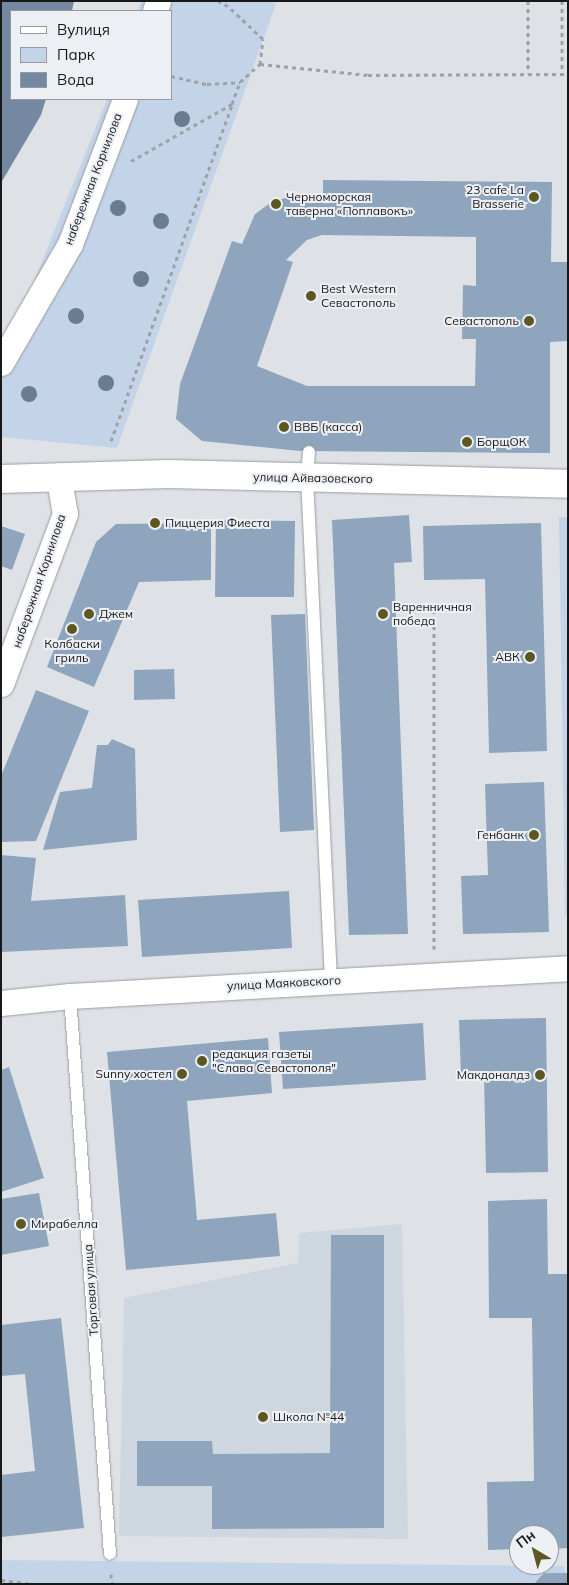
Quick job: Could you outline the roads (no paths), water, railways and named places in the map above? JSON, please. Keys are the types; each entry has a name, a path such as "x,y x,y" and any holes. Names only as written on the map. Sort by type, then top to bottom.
{"street":[{"name":"набережная Корнилова","path":"1,363 70,244 124,100"},
{"name":"улица Айвазовского","path":"1,480 308,464 568,484"},
{"name":"набережная Корнилова","path":"1,684 65,514 58,476"},
{"name":"улица Маяковского","path":"1,1003 70,996 568,968"}],"lane":[{"path":"308,464 331,980"},
{"name":"Торговая улица","path":"70,996 110,1554"}],"water":[{"path":"1,1 74,1 72,10 10,10 10,100 46,100 41,115 1,183"}],"place":[{"name":"23 cafe La Brasserie","path":"534,197"},
{"name":"Черноморская таверна «Поплавокъ»","path":"276,204"},
{"name":"Best Western Севастополь","path":"311,296"},
{"name":"Севастополь","path":"529,321"},
{"name":"ВВБ (касса)","path":"284,427"},
{"name":"БорщОК","path":"467,442"},
{"name":"Пиццерия Фиеста","path":"155,523"},
{"name":"Джем","path":"89,614"},
{"name":"Варенничная победа","path":"383,614"},
{"name":"Колбаски гриль","path":"72,629"},
{"name":"АВК","path":"530,657"},
{"name":"Генбанк","path":"534,835"},
{"name":"редакция газеты \"Слава Севастополя\"","path":"202,1061"},
{"name":"Sunny хостел","path":"182,1074"},
{"name":"Макдоналдз","path":"540,1075"},
{"name":"Мирабелла","path":"21,1224"},
{"name":"Школа №44","path":"263,1417"}]}
